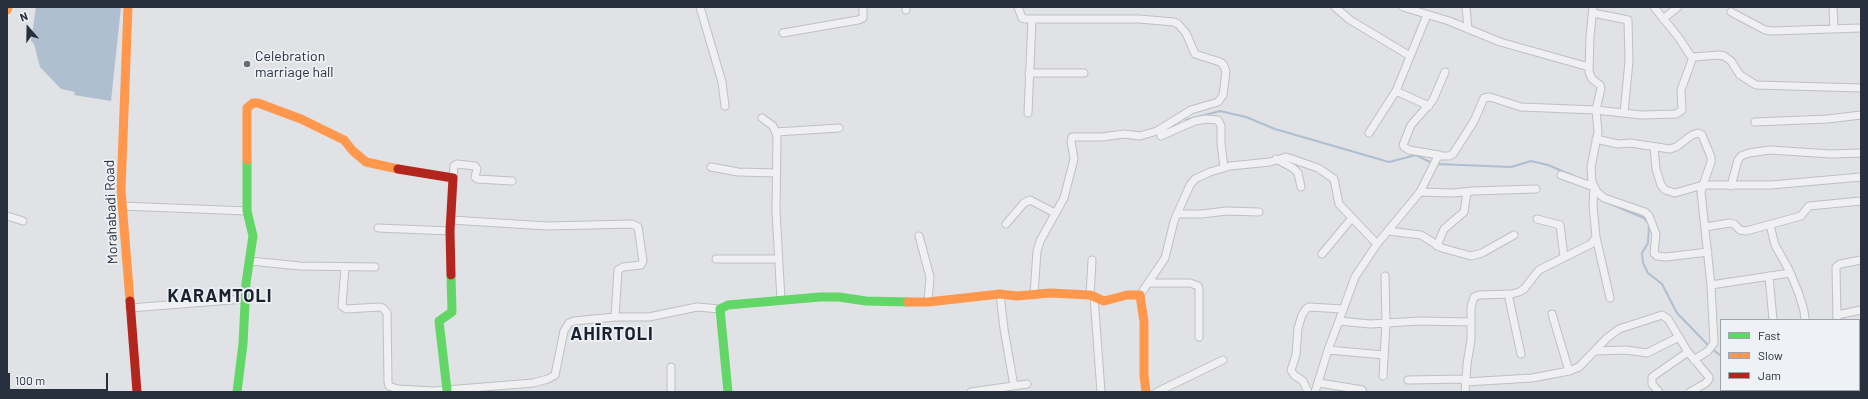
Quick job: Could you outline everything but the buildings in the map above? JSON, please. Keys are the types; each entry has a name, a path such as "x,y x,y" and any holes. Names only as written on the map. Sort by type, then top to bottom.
{"street":[{"name":"Morahabadi Road","path":"128,7 121,190 137,392"},
{"path":"700,7 722,82 725,106"},
{"path":"783,33 858,20 863,18 862,7"},
{"path":"1018,7 1022,18 1032,19 1139,19 1174,22 1178,24 1186,33 1195,54 1220,62 1223,64 1226,71 1223,95 1218,102 1191,110 1157,131 1140,136 1124,134 1102,137 1072,137 1073,164 1064,198 1040,241 1034,295"},
{"path":"1335,7 1350,20 1410,56"},
{"path":"1402,7 1468,29 1500,42 1589,66"},
{"path":"1466,7 1468,29"},
{"path":"1654,7 1693,57"},
{"path":"1663,19 1678,7"},
{"path":"1833,7 1834,28"},
{"path":"1624,113 1629,61 1628,20 1593,10 1589,66 1591,77 1600,85 1601,88 1596,110 1598,132 1591,167 1592,182 1594,187 1604,198 1644,212 1649,216 1656,234 1654,252 1656,256 1666,257 1708,252"},
{"path":"1731,12 1765,30 1772,32 1834,28 1861,28"},
{"path":"1369,133 1396,91 1427,15"},
{"path":"1028,114 1032,19"},
{"path":"1693,57 1724,56 1731,61 1740,75 1756,85 1773,87 1861,88"},
{"path":"1445,72 1433,100 1411,125 1404,147 1409,150 1438,157 1453,154 1474,121 1482,100 1487,96 1521,108 1596,110 1641,115 1680,113 1682,110 1681,90 1693,57"},
{"path":"1029,73 1084,73"},
{"path":"1396,91 1429,106"},
{"path":"238,392 243,344 244,299 253,236 247,211 247,108 253,103 258,103 301,119 344,140 352,152 366,162 374,165 453,178"},
{"path":"1755,122 1828,119 1861,115"},
{"path":"762,118 773,126 776,132 778,259 781,300"},
{"path":"1161,136 1195,121 1206,119 1218,120 1221,126 1221,143 1224,168"},
{"path":"776,132 839,128"},
{"path":"1596,139 1618,144 1630,143 1670,149 1676,147 1695,133 1702,135 1709,151 1711,162 1701,192 1708,252 1714,328 1711,349 1694,360"},
{"path":"1654,147 1656,169 1661,185 1665,190 1675,194 1703,185 1731,186 1771,184 1861,176"},
{"path":"1731,186 1738,160 1741,156 1749,153 1778,150 1831,154 1861,153"},
{"path":"1146,392 1144,376 1144,322 1140,295 1165,258 1174,220 1190,185 1195,179 1210,172 1224,168 1270,162 1276,159 1291,157 1318,168 1334,179 1339,204 1377,244"},
{"path":"1315,392 1328,350 1355,277 1377,244 1420,192 1438,157"},
{"path":"1276,159 1292,168 1298,174 1301,187"},
{"path":"447,390 439,321 452,312 450,231 454,166 458,164 476,166 477,169 475,176 477,179 512,181"},
{"path":"711,168 738,172 776,173"},
{"path":"1561,175 1594,187"},
{"path":"1594,187 1592,205 1596,237 1610,298"},
{"path":"1420,192 1453,193 1536,189"},
{"path":"1436,246 1444,229 1464,212 1467,192"},
{"path":"1006,224 1024,203 1030,200 1055,212"},
{"path":"1705,227 1730,223 1740,230 1746,231 1800,216 1809,206 1861,201"},
{"path":"122,206 247,211"},
{"path":"1177,214 1202,214 1226,211 1259,212"},
{"path":"7,216 23,221"},
{"path":"1322,254 1352,218"},
{"path":"1537,219 1560,225 1562,230 1564,257"},
{"path":"451,220 547,226 632,224 638,227 643,261 641,265 623,267 618,270 616,317"},
{"path":"1770,224 1775,245 1799,294 1804,311 1804,319"},
{"path":"378,228 450,231"},
{"path":"1388,231 1421,235 1436,246 1475,256 1514,235"},
{"path":"919,236 930,277 928,302"},
{"path":"1465,392 1471,307 1474,297 1479,295 1519,292 1524,289 1539,270 1591,244 1596,237"},
{"path":"716,259 778,259"},
{"path":"1092,260 1092,296 1101,392"},
{"path":"1861,260 1840,264 1836,268 1837,318 1861,310"},
{"path":"250,261 300,266 375,267"},
{"path":"345,266 342,306 346,309 380,307 387,313 389,386 397,389 434,392 523,385 548,379 555,375 557,371 564,331 569,323 616,317 649,316 697,307 720,309 728,305 781,300 804,300 820,297 838,297 866,301 928,302 1000,294 1034,295 1061,293 1092,296 1104,301 1126,295 1140,295"},
{"path":"1711,285 1790,273"},
{"path":"1383,376 1386,322 1385,276"},
{"path":"1769,276 1774,319"},
{"path":"1149,283 1190,283 1198,286 1199,337"},
{"path":"1000,294 1004,329 1014,386"},
{"path":"1508,294 1521,354"},
{"path":"130,308 244,299"},
{"path":"1308,392 1301,379 1291,370 1296,355 1298,328 1306,309 1319,307 1343,309"},
{"path":"720,309 728,392"},
{"path":"1552,314 1569,371"},
{"path":"1408,380 1465,381 1532,378 1569,371 1579,367 1612,333 1619,329 1658,316 1665,316 1688,352 1709,379 1706,383 1690,392"},
{"path":"1339,321 1370,324 1386,322 1471,322"},
{"path":"1596,351 1626,350 1647,353 1679,337"},
{"path":"1328,350 1384,355"},
{"path":"1659,392 1652,384 1652,377 1688,352"},
{"path":"1157,392 1223,360"},
{"path":"671,366 671,392"},
{"path":"1319,383 1358,389 1362,390 1363,392"},
{"path":"971,392 1027,384"}],"water":[{"path":"36,7 121,7 111,101 74,95 75,92 61,89 40,67 34,44 31,41"}],"waterway":[{"path":"1186,120 1220,111 1246,117 1275,129 1389,162 1416,155 1432,163"},
{"path":"1437,164 1511,167 1531,161 1548,165 1574,176"},
{"path":"1601,200 1644,218 1649,224 1648,243 1642,253 1643,263 1648,273 1662,284 1677,313 1709,346"},
{"path":"1712,349 1720,355"}],"traffic: fast":[{"path":"237,392 243,344 246,283 253,236 247,211 247,160"},
{"path":"447,390 439,321 452,312 451,275"},
{"path":"728,392 720,309 728,305 820,297 839,297 866,301 908,302"}],"traffic: slow":[{"path":"128,7 121,190 130,301"},
{"path":"247,160 247,108 253,103 258,103 301,119 344,140 353,151 366,162 398,169"},
{"path":"908,302 928,302 1000,294 1017,296 1050,293 1090,295 1104,301 1127,295 1140,295 1144,322 1144,376 1146,392"}],"traffic: jam":[{"path":"398,169 453,178 450,231 451,275"},
{"path":"130,301 137,392"}],"place":[{"name":"Celebration marriage hall","path":"247,64"}],"district":[{"name":"KARAMTOLI","path":"220,296"},
{"name":"AHĪRTOLI","path":"612,334"}]}
